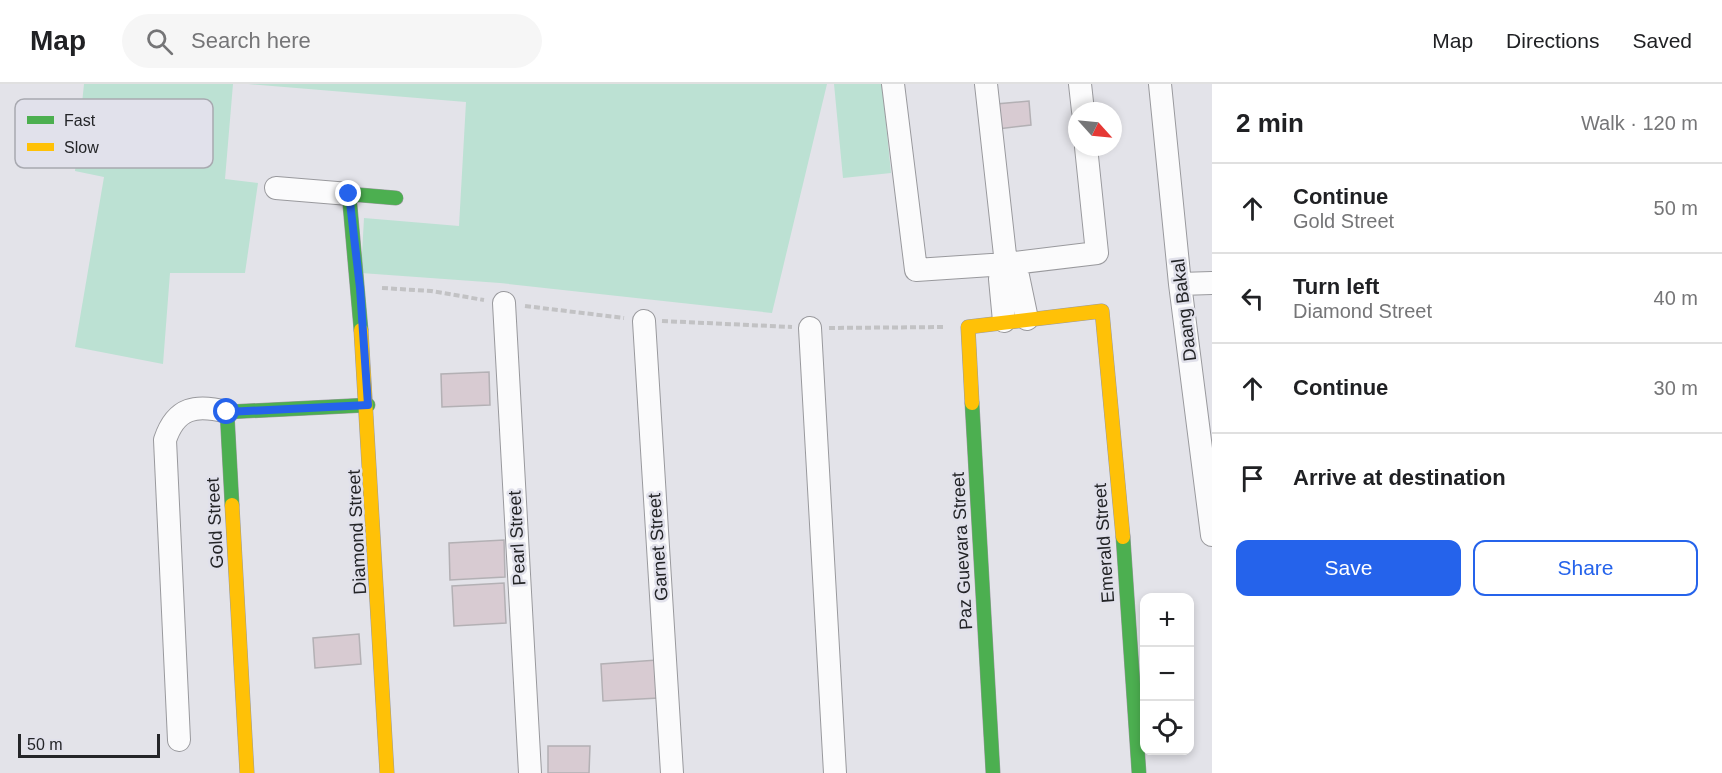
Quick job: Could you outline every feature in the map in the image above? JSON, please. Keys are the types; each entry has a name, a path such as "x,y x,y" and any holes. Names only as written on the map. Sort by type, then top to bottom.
{"street":[{"path":"893,84 916,270 1006,264 1098,253 1087,156"},
{"path":"986,84 1006,264 1000,279 1004,321 1027,319 1018,276 1006,264"},
{"path":"1080,84 1082,102"},
{"name":"Daang Bakal","path":"1160,84 1180,284 1212,535"},
{"path":"276,188 396,198"},
{"name":"Diamond Street","path":"349,194 360,288 368,405 387,773"},
{"path":"1180,284 1212,284"},
{"name":"Pearl Street","path":"504,303 530,773"},
{"name":"Emerald Street","path":"1027,319 1102,311 1119,483 1139,773"},
{"name":"Garnet Street","path":"644,321 672,773"},
{"name":"Paz Guevara Street","path":"993,773 968,327 1004,321"},
{"path":"810,328 835,773"},
{"path":"178,740 165,440 176,416 191,409 208,407 227,412 368,405"},
{"name":"Gold Street","path":"227,412 247,773"}],"green space":[{"path":"84,84 233,84 225,179 258,183 245,273 170,273 163,364 75,347 104,177 75,171 75,168 213,168 213,99 82,99"},
{"path":"248,84 827,84 772,313 500,283 361,273 364,218 459,226 466,102"},
{"path":"834,84 882,84 891,173 843,178"}],"building":[{"path":"1029,101 1031,125 998,129 996,104"},
{"path":"489,372 490,405 442,407 441,374"},
{"path":"504,540 505,577 450,580 449,543"},
{"path":"504,583 506,623 454,626 452,586"},
{"path":"359,634 361,664 315,668 313,638"},
{"path":"657,660 659,698 603,701 601,664"},
{"path":"548,746 590,746 589,773 548,773"}],"traffic: fast":[{"path":"361,330 349,194 396,198"},
{"path":"972,403 993,773"},
{"path":"232,505 227,412 368,405"},
{"path":"1123,537 1139,773"}],"traffic: slow":[{"path":"972,403 968,327 1102,311 1123,537"},
{"path":"361,330 387,773"},
{"path":"232,505 247,773"}],"route":[{"path":"227,412 368,405 360,288 349,194"}]}
